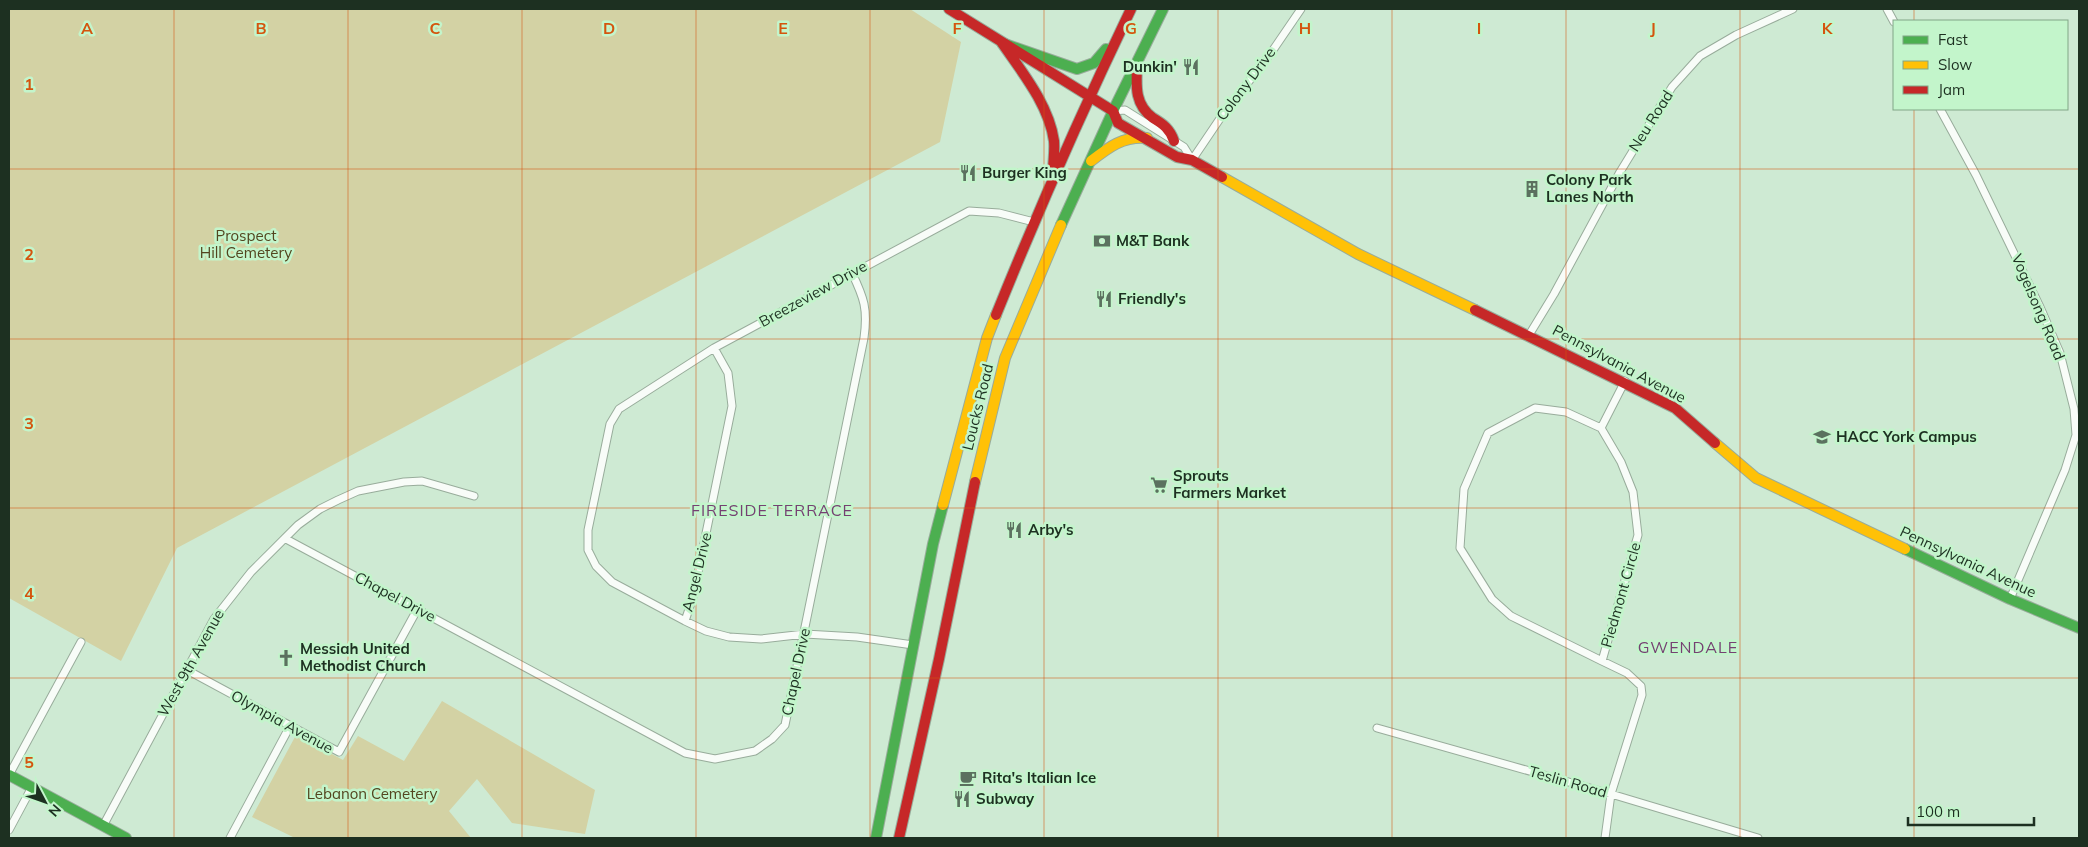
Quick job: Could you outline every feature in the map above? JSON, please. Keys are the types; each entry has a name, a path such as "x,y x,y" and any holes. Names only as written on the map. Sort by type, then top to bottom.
{"main road":[{"name":"Pennsylvania Avenue","path":"948,9 1113,111 1118,123 1147,138 1177,158 1192,160 1358,254 1625,381 1675,408 1756,478 2010,598 2079,628"},
{"name":"Loucks Road","path":"899,838 906,816 972,493 1005,358 1026,305 1089,163 1163,9"},
{"path":"1002,43 1026,50 1044,60 1077,69 1084,69 1101,59 1114,33 1129,12"},
{"name":"Loucks Road","path":"876,838 932,544 987,338 1034,222 1089,96 1129,12"},
{"path":"1002,43 1024,76 1048,121 1054,142 1053,179"},
{"path":"1138,62 1137,93 1144,110 1171,130 1174,141"},
{"path":"1089,163 1120,140 1133,136 1147,138"},
{"path":"9,775 126,838"}],"street":[{"name":"Colony Drive","path":"1192,160 1219,120 1273,50 1301,9"},
{"name":"Neu Road","path":"1529,335 1554,294 1620,172 1672,87 1700,56 1736,35 1793,9"},
{"path":"1887,9 1893,20"},
{"name":"Pennsylvania Avenue","path":"1113,111 1124,110 1184,146 1192,160"},
{"name":"Vogelsong Road","path":"1941,110 1982,187 2040,307 2060,353 2074,410 2076,435 2065,470 2010,598"},
{"name":"Breezeview Drive","path":"684,621 612,582 596,566 588,550 588,530 610,424 619,409 714,348 969,211 999,213 1034,222"},
{"name":"Chapel Drive","path":"286,539 418,608 685,753 715,759 755,751 772,739 785,725 805,634 867,317 863,296 852,273"},
{"name":"Angel Drive","path":"684,621 693,597 732,406 728,373 714,348"},
{"path":"1601,428 1625,381"},
{"name":"Piedmont Circle","path":"1535,408 1566,412 1601,428 1621,462 1633,492 1638,535 1602,661 1511,616 1492,599 1460,548 1464,489 1488,433 1535,408"},
{"name":"West 9th Avenue","path":"104,826 222,608 251,572 298,525 320,509 358,491 404,482 422,481 474,496"},
{"name":"Olympia Avenue","path":"187,670 339,752 418,608"},
{"path":"684,621 706,631 729,637 761,638 805,634 857,637 913,645"},
{"path":"9,775 81,642"},
{"path":"1602,661 1636,680 1641,686 1642,695 1611,794 1605,838"},
{"path":"230,838 290,726"},
{"name":"Teslin Road","path":"1377,728 1758,838"},
{"path":"9,830 32,787"}],"green space":[{"name":"Prospect Hill Cemetery","path":"9,9 910,9 961,42 940,142 177,548 121,661 9,598"},
{"name":"Lebanon Cemetery","path":"442,701 595,790 585,834 512,823 477,779 449,811 471,838 295,838 252,817 296,735 343,760 358,736 404,761"}],"traffic: fast":[{"path":"1061,225 1113,111 1163,9"},
{"path":"1002,43 1077,69 1094,63 1106,49"},
{"path":"876,838 933,544 943,505"},
{"path":"1905,549 2010,599 2079,628"},
{"path":"9,775 126,838"}],"traffic: slow":[{"path":"1091,161 1110,147 1123,141 1147,138"},
{"path":"1222,177 1358,254 1475,310"},
{"path":"975,482 1005,358 1061,225"},
{"path":"943,505 987,338 996,315"},
{"path":"1715,443 1756,478 1905,549"}],"traffic: jam":[{"path":"949,9 1113,111 1118,123 1177,157 1192,160 1222,177"},
{"path":"996,315 1061,160 1131,9"},
{"path":"1002,43 1034,89 1047,115 1054,141 1053,172"},
{"path":"1137,67 1137,88 1140,101 1147,113 1168,130 1174,141"},
{"path":"1475,310 1675,408 1715,443"},
{"path":"899,838 939,659 975,482"}],"place":[{"name":"Dunkin'","path":"1191,67"},
{"name":"Burger King","path":"968,173"},
{"name":"Colony Park Lanes North","path":"1532,189"},
{"name":"M&T Bank","path":"1102,241"},
{"name":"Friendly's","path":"1104,299"},
{"name":"HACC York Campus","path":"1822,437"},
{"name":"Sprouts Farmers Market","path":"1159,485"},
{"name":"Arby's","path":"1014,530"},
{"name":"Messiah United Methodist Church","path":"286,658"},
{"name":"Rita's Italian Ice","path":"968,778"},
{"name":"Subway","path":"962,799"}],"district":[{"name":"FIRESIDE TERRACE","path":"772,510"},
{"name":"GWENDALE","path":"1688,647"}]}
